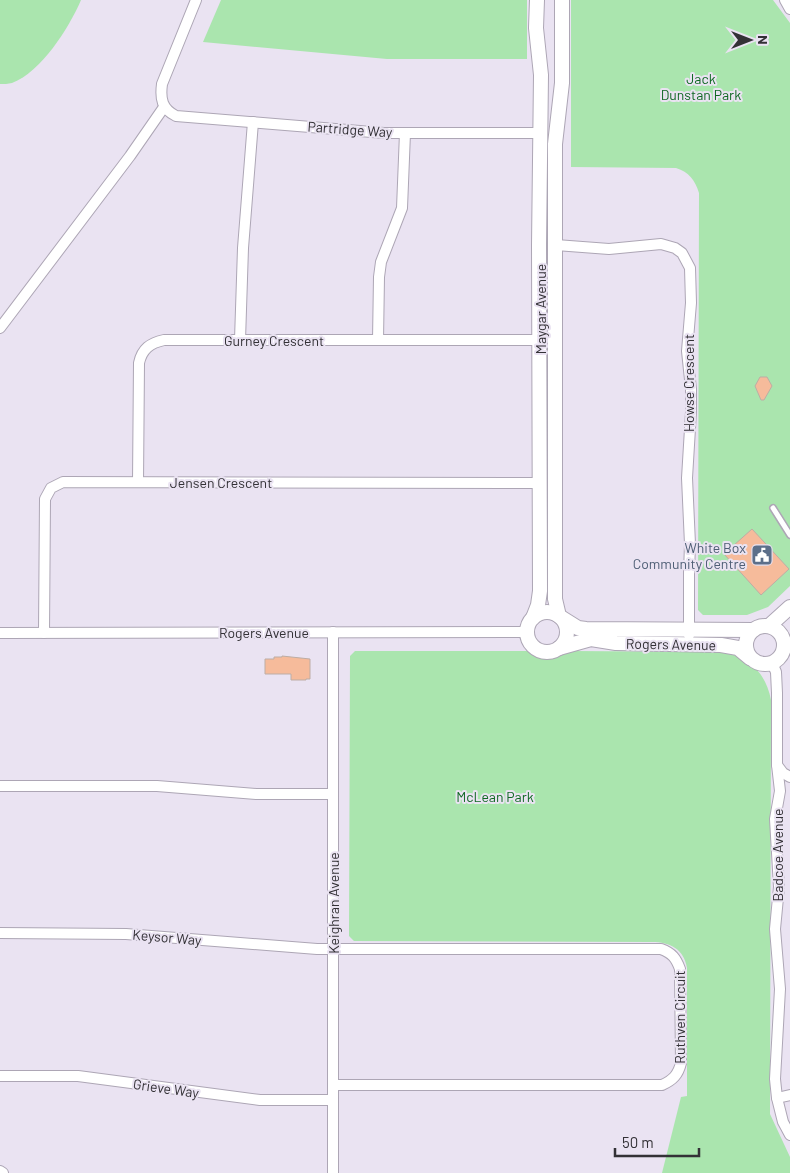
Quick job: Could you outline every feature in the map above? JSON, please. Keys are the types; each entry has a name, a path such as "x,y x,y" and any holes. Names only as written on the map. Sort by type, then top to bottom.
{"street":[{"path":"0,328 130,156 164,107 161,94 162,84 196,0"},
{"name":"Maygar Avenue","path":"533,618 538,605 540,591 539,245 541,75 536,28 537,0"},
{"name":"Maygar Avenue","path":"560,617 555,599 555,134 562,83 562,0"},
{"path":"785,0 790,9"},
{"name":"Partridge Way","path":"164,107 168,112 176,116 384,133 540,134"},
{"path":"240,340 243,248 253,122"},
{"path":"378,340 380,262 402,208 405,133"},
{"path":"540,134 555,134"},
{"name":"Howse Crescent","path":"556,245 609,249 661,244 675,248 682,253 690,268 691,302 687,343 691,397 687,478 690,544 689,644"},
{"path":"539,245 556,245"},
{"name":"Gurney Crescent","path":"138,482 139,363 145,348 153,343 164,340 540,340"},
{"path":"540,340 555,340"},
{"name":"Jensen Crescent","path":"44,633 45,503 48,492 53,486 63,482 540,483"},
{"path":"540,483 555,483"},
{"path":"769,626 790,607"},
{"name":"Rogers Avenue","path":"533,618 543,612 548,612 578,628 586,629 753,630"},
{"path":"559,648 564,643 567,630 566,624 560,617"},
{"path":"527,632 533,618"},
{"path":"769,626 787,638 781,655 772,663 760,664 750,658 745,647 748,634 753,630 769,626"},
{"name":"Keighran Avenue","path":"333,632 333,1173"},
{"name":"Rogers Avenue","path":"0,633 527,632 531,644 535,648 547,652 591,639 616,643 722,645 738,648 750,658"},
{"name":"Badcoe Avenue","path":"772,663 776,672 780,791 775,818 775,838 779,868 775,929 780,989 775,1079 777,1098 783,1122 790,1135"},
{"path":"778,765 783,773 790,777"},
{"path":"0,786 157,786 256,794 333,794"},
{"name":"Keysor Way","path":"0,933 126,934 246,944 333,948"},
{"name":"Ruthven Circuit","path":"333,948 661,949 670,952 676,959 680,970 681,1063 679,1072 674,1078 662,1084 333,1085"},
{"name":"Grieve Way","path":"0,1076 78,1076 260,1100 333,1100"},
{"path":"777,1098 790,1096"}],"lane":[{"path":"773,508 790,536"}],"green space":[{"path":"0,0 81,0 62,36 53,48 23,77 8,84 0,84"},
{"path":"221,0 527,0 527,59 387,59 203,42"},
{"name":"Jack Dunstan Park","path":"571,0 773,0 790,23 790,586 768,607 747,615 703,615 698,610 699,193 691,177 676,168 571,167"},
{"name":"McLean Park","path":"355,651 527,651 549,656 571,651 720,652 747,661 760,673 765,681 771,700 770,1114 790,1157 790,1173 662,1173 681,1097 687,1096 687,968 683,956 670,945 659,942 354,941 349,936 350,656"}],"building":[{"path":"760,377 767,377 772,386 764,400 761,400 755,386"},
{"path":"752,529 789,569 761,595 724,554"},
{"path":"274,657 310,659 310,679 291,680 291,674 265,674 265,659 274,659"}],"place":[{"name":"White Box Community Centre","path":"762,555"}]}
